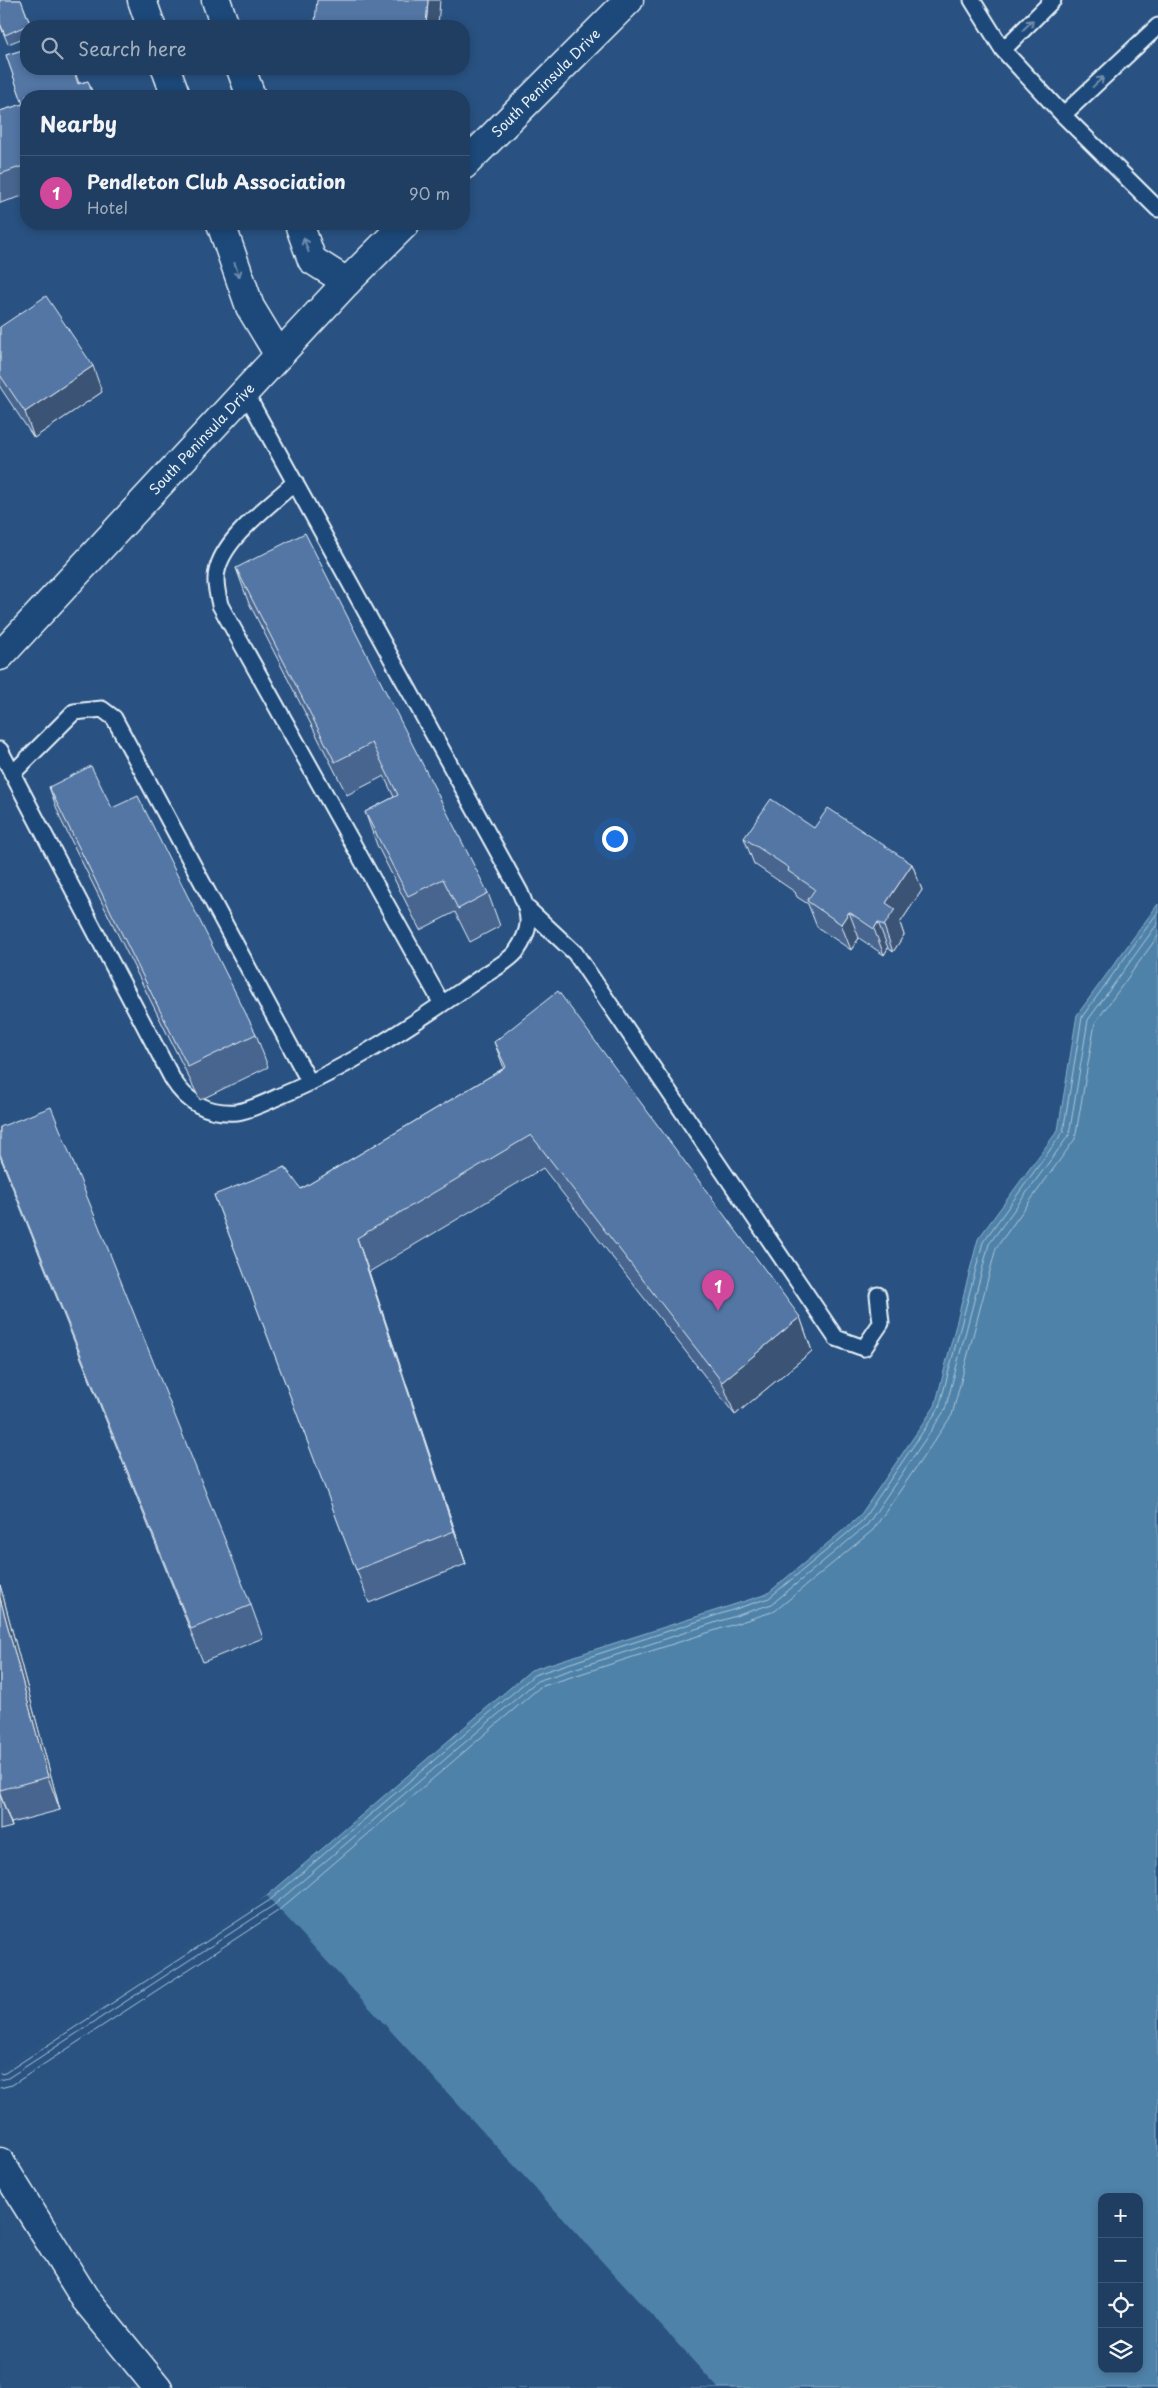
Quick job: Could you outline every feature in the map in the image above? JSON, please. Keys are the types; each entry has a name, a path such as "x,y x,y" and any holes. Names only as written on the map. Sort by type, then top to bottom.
{"main road":[{"path":"142,0 149,20"},
{"path":"216,0 224,20"},
{"name":"South Peninsula Drive","path":"470,159 629,0"},
{"path":"168,75 174,90"},
{"path":"243,75 249,90"},
{"path":"223,230 250,307 279,355"},
{"path":"301,230 312,260 347,282"},
{"name":"South Peninsula Drive","path":"0,656 347,282 399,230"},
{"path":"0,2162 86,2300 158,2388"}],"lane":[{"path":"972,0 1003,50 1063,116 1158,209"},
{"path":"1003,50 1053,0"},
{"path":"1063,116 1158,26"},
{"path":"0,750 181,1094 194,1104 208,1110 239,1112 310,1083 382,1043 515,954 530,924 527,908 245,392"},
{"path":"295,482 232,541 216,571 216,589 220,605 442,1004"},
{"path":"12,774 74,712 102,709 114,718 310,1083"},
{"path":"527,908 575,953 836,1338 864,1348 881,1323 878,1295"}],"water":[{"path":"1158,904 1158,2388 0,2388 24,2054 267,1896 531,1670 767,1594 859,1517 935,1406 978,1239 1058,1130 1077,1015"}],"pier":[{"path":"267,1896 718,2388 0,2388 0,2067 232,1916"}],"building":[{"path":"0,0 21,0 28,20 20,20 20,28 5,35 0,23"},
{"path":"317,0 428,0 426,20 315,20"},
{"path":"20,51 20,75 75,75 78,84 88,81 91,90 20,90 20,95 6,55"},
{"path":"20,105 20,167 0,174 0,111"},
{"path":"46,296 93,366 25,412 0,375 0,327"},
{"path":"305,533 488,893 458,909 443,879 408,896 365,812 398,795 372,743 335,762 236,568"},
{"path":"91,766 112,808 138,796 256,1034 188,1067 49,787"},
{"path":"771,799 814,828 828,808 912,864 886,903 895,909 884,926 878,922 874,929 849,912 841,924 807,901 815,889 788,871 789,868 744,838"},
{"path":"558,991 800,1317 722,1382 531,1135 357,1238 454,1531 356,1570 214,1195 285,1167 301,1189 506,1067 494,1042"},
{"path":"51,1107 251,1605 191,1629 0,1154 0,1127"},
{"path":"0,1598 48,1777 0,1790"}],"place":[{"name":"Pendleton Club Association","path":"718,1311"}]}
